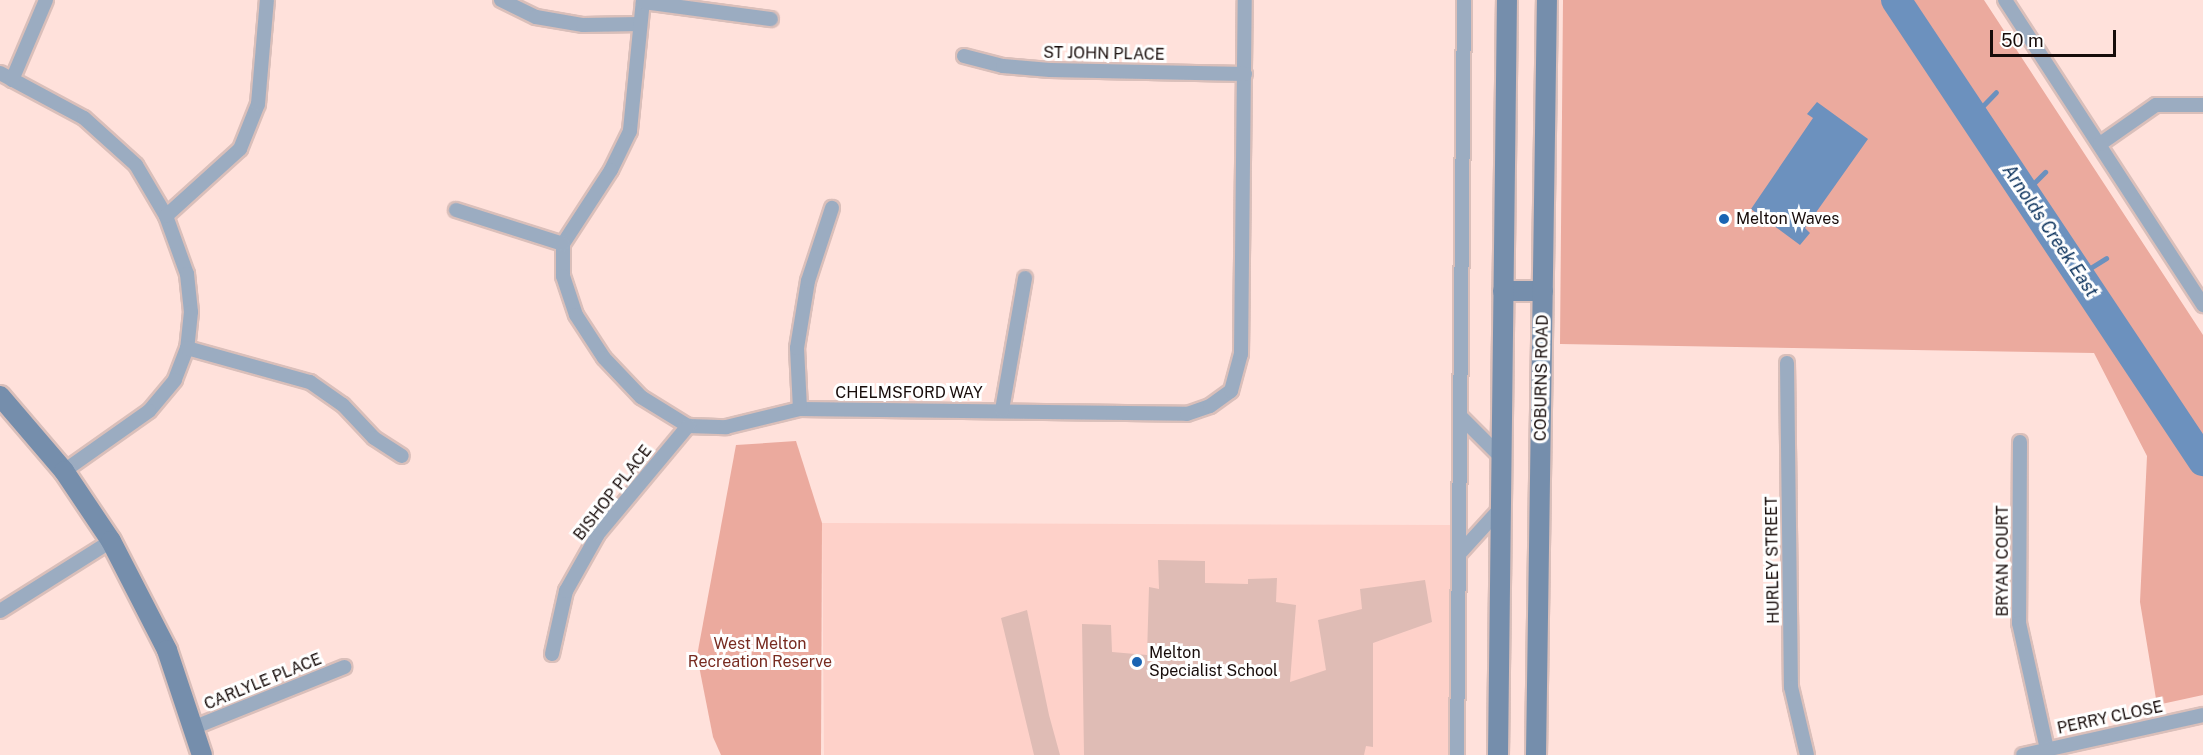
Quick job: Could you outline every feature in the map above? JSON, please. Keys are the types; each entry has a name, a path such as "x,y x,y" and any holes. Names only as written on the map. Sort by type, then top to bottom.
{"street":[{"path":"46,0 6,76 84,118 135,165 166,216 187,274 191,312 188,348 175,380 149,411 64,471"},
{"path":"166,216 240,149 258,104 267,0"},
{"path":"501,0 536,17 583,25 640,24"},
{"name":"CHELMSFORD WAY","path":"688,426 726,427 800,409 1187,414 1210,406 1231,391 1240,354 1245,0"},
{"path":"1457,755 1464,0"},
{"path":"1498,755 1507,0"},
{"name":"COBURNS ROAD","path":"1536,755 1547,0"},
{"path":"2005,0 2203,304"},
{"path":"688,426 641,397 604,358 576,315 563,276 562,244 611,170 630,131 643,1 771,19"},
{"name":"ST JOHN PLACE","path":"964,56 1003,66 1050,70 1245,74"},
{"path":"2100,144 2156,105 2203,105"},
{"path":"800,409 797,348 808,281 832,208"},
{"path":"456,210 562,244"},
{"path":"1002,410 1025,278"},
{"path":"1503,291 1543,291"},
{"path":"188,348 310,382 343,405 374,438 402,456"},
{"name":"HURLEY STREET","path":"1787,363 1791,687 1807,755"},
{"path":"0,396 64,471 111,541 167,651 195,728 202,755"},
{"path":"1460,416 1501,457"},
{"name":"BISHOP PLACE","path":"552,654 566,591 598,534 688,426"},
{"name":"BRYAN COURT","path":"2020,442 2019,623 2047,749"},
{"path":"1459,554 1500,509"},
{"path":"0,611 111,541"},
{"name":"CARLYLE PLACE","path":"195,728 344,667"},
{"name":"PERRY CLOSE","path":"2023,755 2203,715"}],"shaded area":[{"name":"Melton Specialist School","path":"822,523 1453,525 1452,755 824,755"}],"green space":[{"path":"1563,0 1984,0 2203,335 2203,695 2157,705 2140,602 2147,456 2094,353 1560,344"},
{"name":"West Melton Recreation Reserve","path":"796,441 822,523 821,755 721,755 713,737 697,656 736,445"}],"water":[{"path":"1817,102 1868,139 1805,228 1810,233 1800,245 1751,209 1813,118 1807,114"}],"building":[{"path":"1158,560 1205,561 1205,583 1248,584 1248,579 1277,578 1276,602 1296,605 1290,682 1326,670 1318,620 1362,609 1360,589 1425,580 1432,622 1373,643 1373,747 1366,746 1364,755 1084,755 1082,624 1111,625 1112,652 1147,655 1149,587 1159,589"},
{"path":"1027,610 1049,715 1060,755 1034,755 1001,618"}],"waterway":[{"name":"Arnolds Creek East","path":"1896,0 2203,461"},
{"path":"1938,85 1958,94"},
{"path":"1973,116 1996,92"},
{"path":"2024,193 2045,172"},
{"path":"2079,275 2106,258"}],"place":[{"name":"Melton Waves","path":"1724,219"},
{"name":"Melton Specialist School","path":"1137,662"}]}
